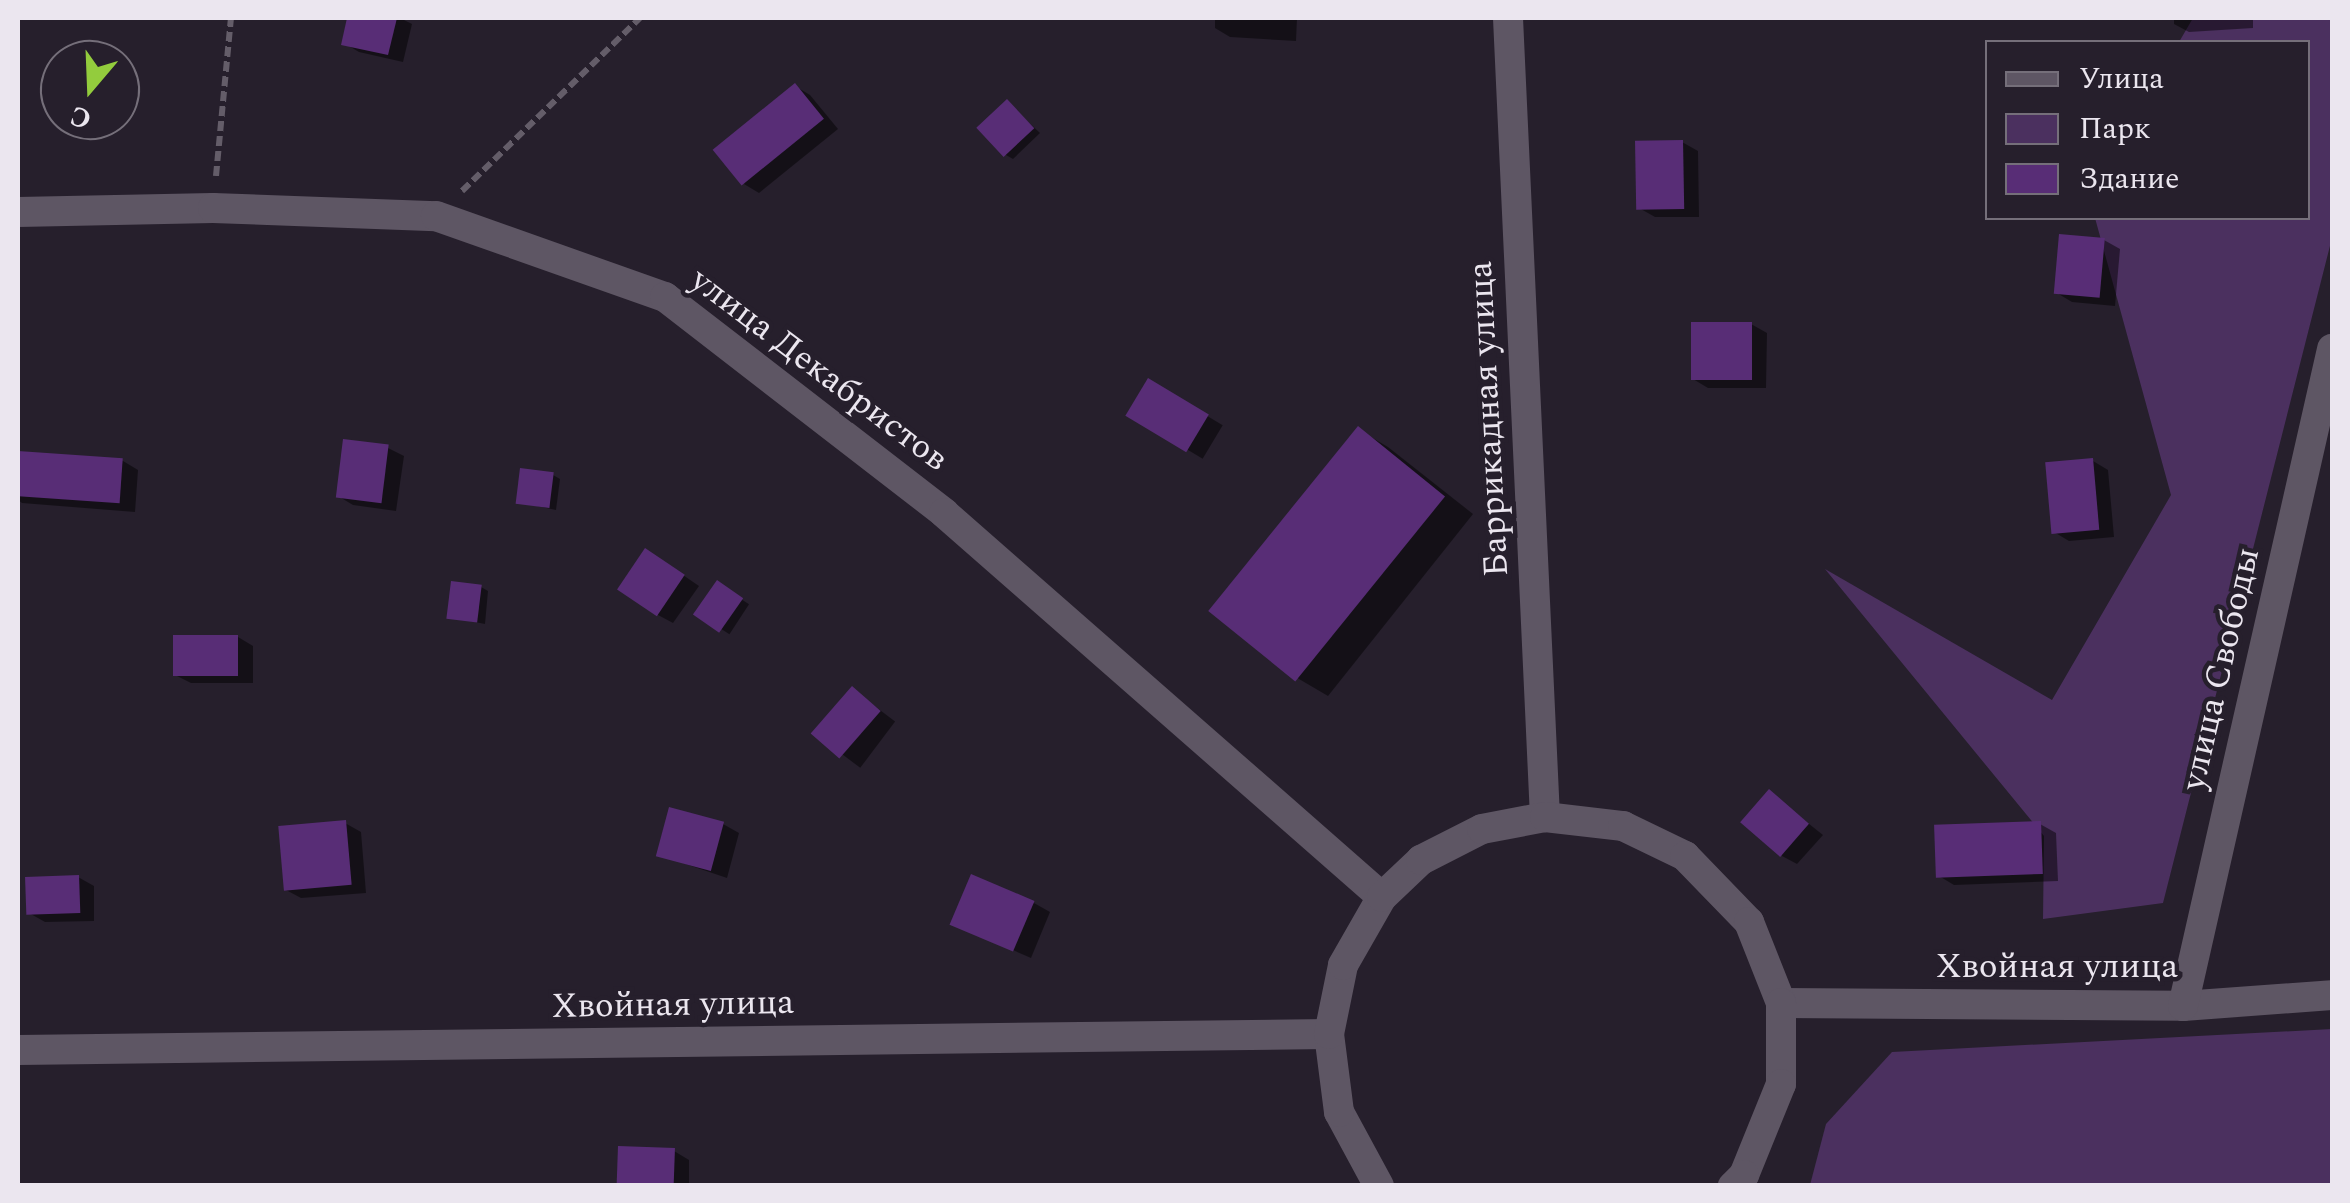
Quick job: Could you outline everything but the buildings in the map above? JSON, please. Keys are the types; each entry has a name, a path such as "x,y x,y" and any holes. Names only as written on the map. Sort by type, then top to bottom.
{"street":[{"name":"Баррикадная улица","path":"1508,18 1545,816"},
{"name":"улица Декабристов","path":"18,212 213,208 436,216 665,297 944,513 1382,897"},
{"name":"улица Свободы","path":"2183,1006 2332,349"},
{"path":"1369,1182 1338,1112 1328,1034 1342,965 1382,897 1421,860 1482,829 1545,816 1623,826 1686,856 1749,922 1781,1003 1781,1084 1744,1174 1733,1186"},
{"name":"Хвойная улица","path":"1781,1003 2183,1006 2332,996"},
{"name":"Хвойная улица","path":"18,1050 1328,1034"}],"path":[{"path":"213,208 231,18"},
{"path":"436,216 640,18"}],"green space":[{"path":"2193,18 2332,18 2332,238 2163,903 2043,919 2044,836 1825,569 2052,700 2171,495 2096,220 2310,220 2310,40 2180,40"},
{"path":"2332,1029 2332,1185 1810,1185 1826,1124 1892,1052"}]}
